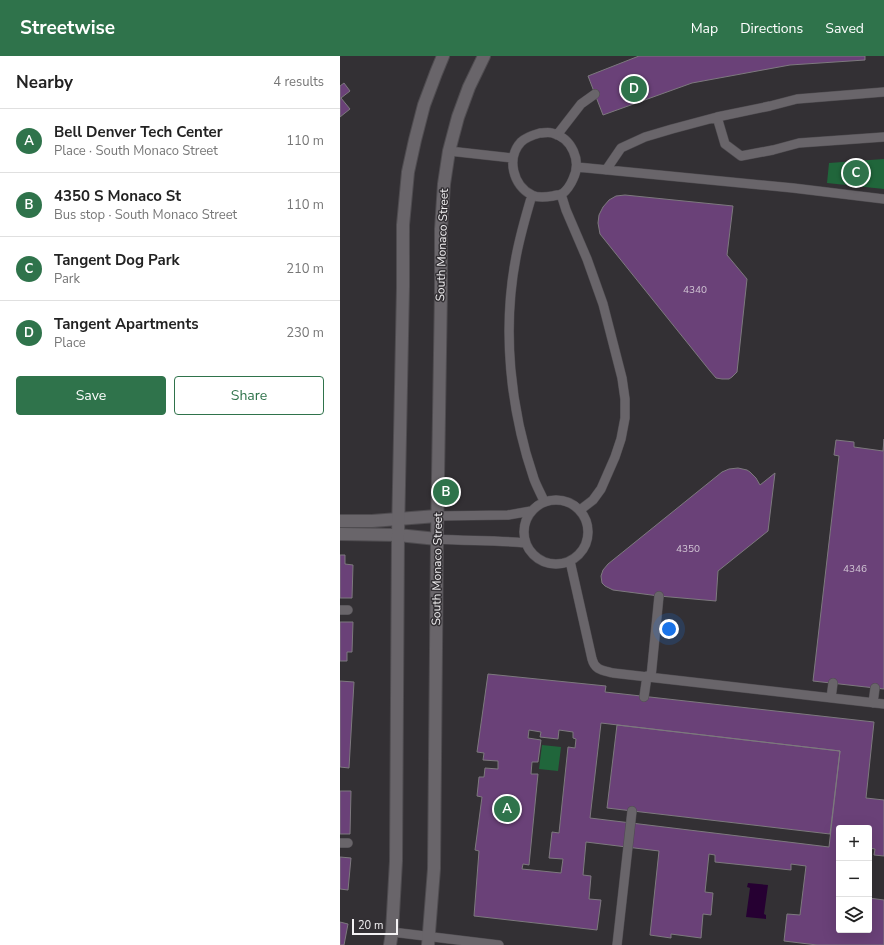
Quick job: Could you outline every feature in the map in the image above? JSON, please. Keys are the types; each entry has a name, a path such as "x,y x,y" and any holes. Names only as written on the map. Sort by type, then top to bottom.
{"main road":[{"path":"390,945 392,932 396,832 398,536 403,224 408,172 415,140 424,105 443,56"},
{"name":"South Monaco Street","path":"428,941 434,869 436,539 441,229 444,184 449,150 458,117 469,87 484,56"},
{"path":"340,521 372,521 437,516"},
{"path":"340,534 436,539"}],"lane":[{"path":"606,170 621,148 645,137 672,129 797,99 884,92"},
{"path":"557,135 581,104 595,94"},
{"path":"717,117 725,144 741,156 799,143 884,137"},
{"path":"540,132 557,135 569,143 575,152 577,167 573,181 561,194 545,197 532,195 517,182 514,176 513,158 517,147 531,135 540,132"},
{"path":"449,150 513,158"},
{"path":"577,167 793,188 884,199"},
{"path":"561,194 603,304 622,378 625,399 625,418 616,457 601,489 593,500 580,510"},
{"path":"532,195 516,258 511,292 509,331 510,368 516,409 524,444 534,480 544,501"},
{"path":"557,499 568,501 580,510 586,520 588,528 587,540 581,552 570,561 554,564 537,558 530,551 525,543 524,529 526,518 531,511 544,501 557,499"},
{"path":"437,516 508,514 531,511"},
{"path":"436,539 525,543"},
{"path":"570,561 592,659 595,666 601,670 649,677 884,704"},
{"path":"644,697 649,677 659,596"},
{"path":"831,698 833,683"},
{"path":"873,703 875,688"},
{"path":"617,945 632,811"},
{"path":"392,932 428,941 499,945"}],"green space":[{"path":"884,159 884,189 827,183 829,163"},
{"path":"542,745 561,747 558,771 539,769"}],"shaded area":[{"path":"748,883 768,885 764,914 766,915 766,919 746,917 750,888 747,887"}],"building":[{"path":"639,56 865,56 865,60 790,65 692,83 603,115 588,76"},
{"path":"344,83 350,91 341,98 350,109 340,117 340,86"},
{"path":"625,195 733,206 727,255 747,279 737,372 729,379 716,378 600,234 598,223 599,215 603,207 609,200 616,196"},
{"path":"884,439 884,689 813,681 839,456 834,455 836,440 854,442 854,447 883,451"},
{"path":"738,468 750,472 760,485 775,473 768,531 718,571 716,601 613,590 602,583 601,576 603,570 608,564 722,472 729,469"},
{"path":"340,555 345,555 345,564 353,565 352,598 340,598"},
{"path":"340,622 353,622 352,652 347,652 347,661 340,661"},
{"path":"488,674 606,686 605,692 874,722 866,798 884,800 884,856 874,855 875,849 872,848 872,825 836,825 836,933 872,933 872,898 884,900 884,945 817,945 784,941 787,914 800,915 806,866 791,864 791,870 715,862 715,855 709,854 705,892 713,893 711,915 703,914 701,938 671,934 671,938 650,935 659,851 586,842 583,875 591,876 589,899 601,900 597,930 474,916 479,851 475,850 482,797 477,796 479,777 484,777 485,768 498,769 498,761 483,760 484,753 477,752","holes":["601,723 840,751 829,847 590,818","529,730 541,732 540,737 558,739 559,730 573,732 573,738 576,739 575,748 568,747 559,833 552,832 549,858 563,859 561,873 522,869 523,864 529,865 538,774 531,774 532,762 538,762 541,740 528,738"]},
{"path":"340,681 354,682 349,768 340,767"},
{"path":"617,725 840,751 830,834 607,808"},
{"path":"340,791 351,791 350,834 340,834"},
{"path":"340,857 351,858 348,890 340,889"},
{"path":"340,922 348,924 344,945 340,945"}],"place":[{"name":"Tangent Apartments","path":"634,89"},
{"name":"Tangent Dog Park","path":"856,173"},
{"name":"4350 S Monaco St","path":"446,492"},
{"name":"Bell Denver Tech Center","path":"507,809"}]}
